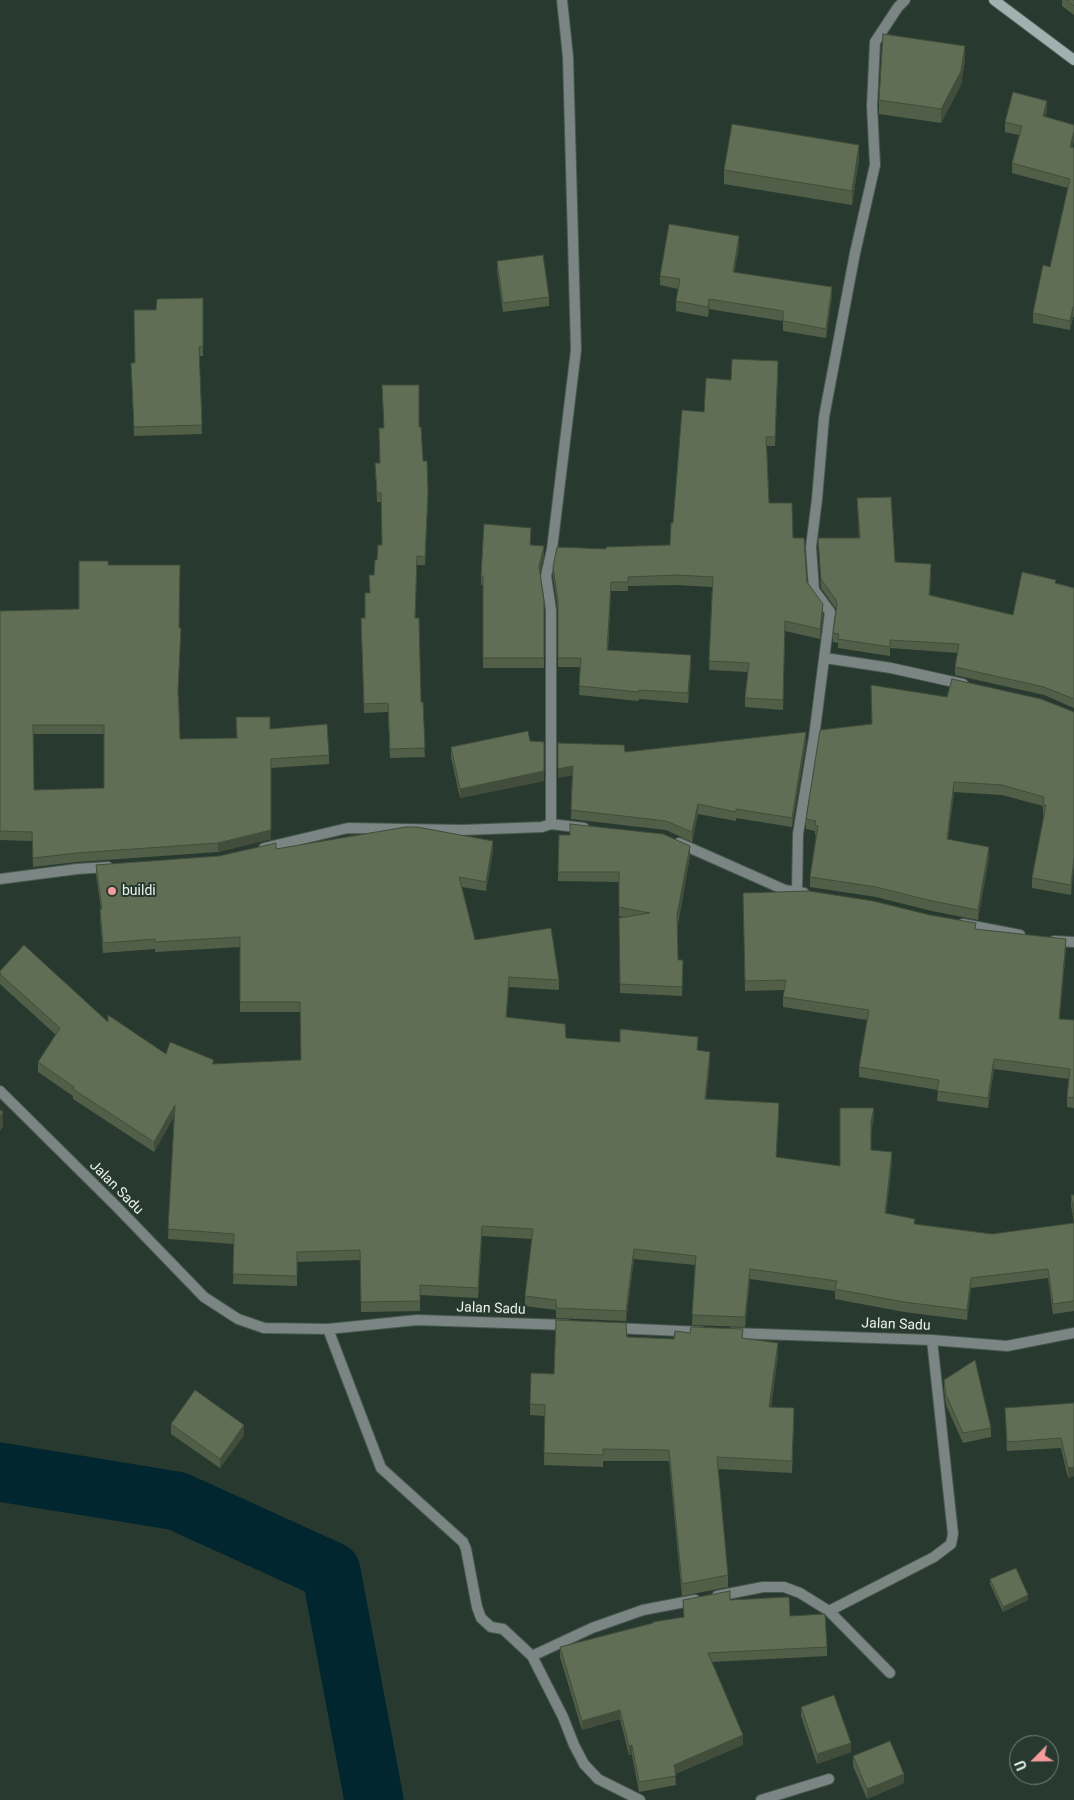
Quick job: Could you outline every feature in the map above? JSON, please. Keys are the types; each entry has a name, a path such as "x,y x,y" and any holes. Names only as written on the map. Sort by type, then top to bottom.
{"main road":[{"path":"994,0 1074,60"}],"street":[{"path":"551,824 551,610 546,576 552,549 576,350 568,57 562,0"},
{"path":"797,892 798,834 814,737 830,612 814,590 811,547 824,417 855,253 875,165 872,106 875,42 898,7 905,0"},
{"path":"825,658 891,668 971,686"},
{"path":"256,850 348,828 462,830 542,827 551,824 599,829"},
{"path":"674,841 785,890 816,895"},
{"path":"0,879 77,869 114,867"},
{"path":"950,922 1039,938 1074,942"},
{"name":"Jalan Sadu","path":"0,1091 116,1206 204,1297 238,1319 264,1328 328,1329 417,1320 576,1326"},
{"name":"Jalan Sadu","path":"605,1327 932,1340 1007,1346 1074,1333"},
{"path":"328,1329 381,1468 463,1542 481,1618 491,1627 503,1629 532,1656 584,1764 598,1779 640,1800"},
{"path":"829,1611 934,1557 951,1544 953,1534 932,1340"},
{"path":"532,1656 592,1628 643,1610 763,1587 784,1587 800,1593 829,1611 890,1673"},
{"path":"761,1800 829,1779"}],"building":[{"path":"1067,0 1074,0 1074,6"},
{"path":"883,34 965,46 961,71 941,109 879,100"},
{"path":"1013,92 1047,101 1043,116 1074,125 1070,147 1074,148 1074,307 1070,321 1033,313 1043,265 1050,267 1070,179 1012,163 1022,126 1005,122"},
{"path":"732,124 859,145 852,191 724,170"},
{"path":"669,224 739,236 733,272 832,287 826,329 783,321 783,311 709,299 708,307 676,301 680,279 660,276"},
{"path":"543,255 549,297 503,303 497,261"},
{"path":"203,298 203,347 199,347 202,425 134,427 131,363 135,363 134,310 156,310 157,299"},
{"path":"732,359 778,361 775,437 766,437 769,503 792,503 793,538 804,538 807,582 823,604 820,629 785,621 783,700 745,698 749,663 709,661 713,577 677,575 628,577 628,582 611,582 607,650 691,655 688,693 639,690 639,692 579,686 581,658 558,658 558,600 553,567 557,547 606,549 606,547 670,545 682,410 704,412 706,378 731,380"},
{"path":"382,385 419,385 419,427 421,427 423,461 427,461 428,491 425,557 417,556 415,618 419,618 421,702 423,702 425,748 390,749 388,703 364,704 361,618 365,618 365,593 370,593 369,575 374,575 378,545 382,545 381,493 377,493 375,463 380,463 379,428 384,428"},
{"path":"891,497 895,562 931,564 929,595 1013,615 1022,572 1056,580 1055,583 1074,588 1074,699 1044,687 955,667 959,644 890,640 890,647 838,639 839,634 833,633 837,604 821,579 818,538 860,538 857,498"},
{"path":"484,524 531,528 530,545 544,546 539,567 544,601 544,658 483,658 483,576 481,576"},
{"path":"79,561 108,561 108,565 180,565 179,628 181,628 178,691 180,739 237,738 236,717 270,717 270,729 327,724 329,755 271,759 271,830 218,843 33,858 32,832 0,831 0,611 79,609","holes":["33,725 104,725 104,788 34,790"]},
{"path":"952,679 1041,699 1074,712 1074,858 1071,885 1032,878 1046,805 1043,805 1044,797 1002,785 954,782 947,839 989,847 978,910 876,887 810,877 818,826 815,825 816,821 806,819 820,730 872,724 871,685 947,697"},
{"path":"528,731 530,741 544,742 544,771 460,789 451,747"},
{"path":"806,732 792,818 736,809 736,812 698,804 692,832 666,821 571,810 573,766 558,769 558,743 624,745 625,752"},
{"path":"570,824 663,834 690,846 677,915 678,960 683,960 682,987 620,984 619,918 650,913 619,907 619,872 558,872 559,835 570,835"},
{"path":"406,827 417,827 493,841 486,882 459,877 475,940 551,928 559,980 509,977 506,1017 565,1024 566,1038 620,1042 620,1029 698,1037 697,1050 710,1052 705,1099 779,1103 776,1157 840,1166 840,1108 874,1108 871,1122 871,1150 892,1152 885,1213 915,1219 914,1224 992,1234 1074,1223 1074,1301 1053,1304 1048,1269 971,1278 967,1310 904,1302 835,1289 837,1281 750,1269 745,1317 692,1315 696,1256 634,1249 626,1311 556,1308 556,1300 525,1296 533,1229 482,1226 478,1288 420,1285 420,1301 361,1302 360,1250 297,1252 297,1276 233,1274 234,1234 168,1229 175,1105 154,1142 73,1089 74,1087 38,1062 60,1028 0,974 0,971 24,945 108,1022 108,1015 166,1054 170,1042 214,1060 212,1064 301,1060 300,1002 240,1002 240,937 155,942 155,939 103,943 100,909 102,909 96,865 219,856 276,843 276,849"},
{"path":"809,891 873,901 930,915 976,923 975,929 1066,939 1059,1019 1074,1020 1074,1098 1067,1097 1070,1069 994,1059 988,1098 937,1091 939,1080 859,1067 869,1010 783,997 786,980 745,981 743,893"},
{"path":"1071,1195 1074,1195 1074,1215"},
{"path":"556,1320 626,1323 627,1337 674,1339 675,1331 690,1333 691,1327 743,1329 742,1338 778,1343 769,1407 794,1408 792,1461 717,1457 728,1575 682,1584 669,1450 603,1449 603,1455 544,1453 545,1405 530,1404 531,1373 554,1374"},
{"path":"975,1360 991,1428 963,1433 946,1395 944,1380"},
{"path":"195,1390 244,1425 220,1459 171,1424"},
{"path":"1074,1403 1074,1467 1068,1468 1061,1438 1007,1442 1005,1408"},
{"path":"1016,1568 1028,1595 1003,1607 990,1579"},
{"path":"730,1591 730,1600 789,1597 790,1616 825,1614 827,1647 708,1653 743,1735 674,1765 676,1776 639,1782 632,1745 629,1746 620,1710 582,1721 560,1647 653,1622 684,1617 683,1600"},
{"path":"834,1695 851,1743 817,1754 801,1707"},
{"path":"890,1741 904,1774 867,1789 853,1756"}],"waterway":[{"path":"0,1472 177,1501 331,1571 374,1800"}],"place":[{"name":"buildi","path":"112,891"}]}
